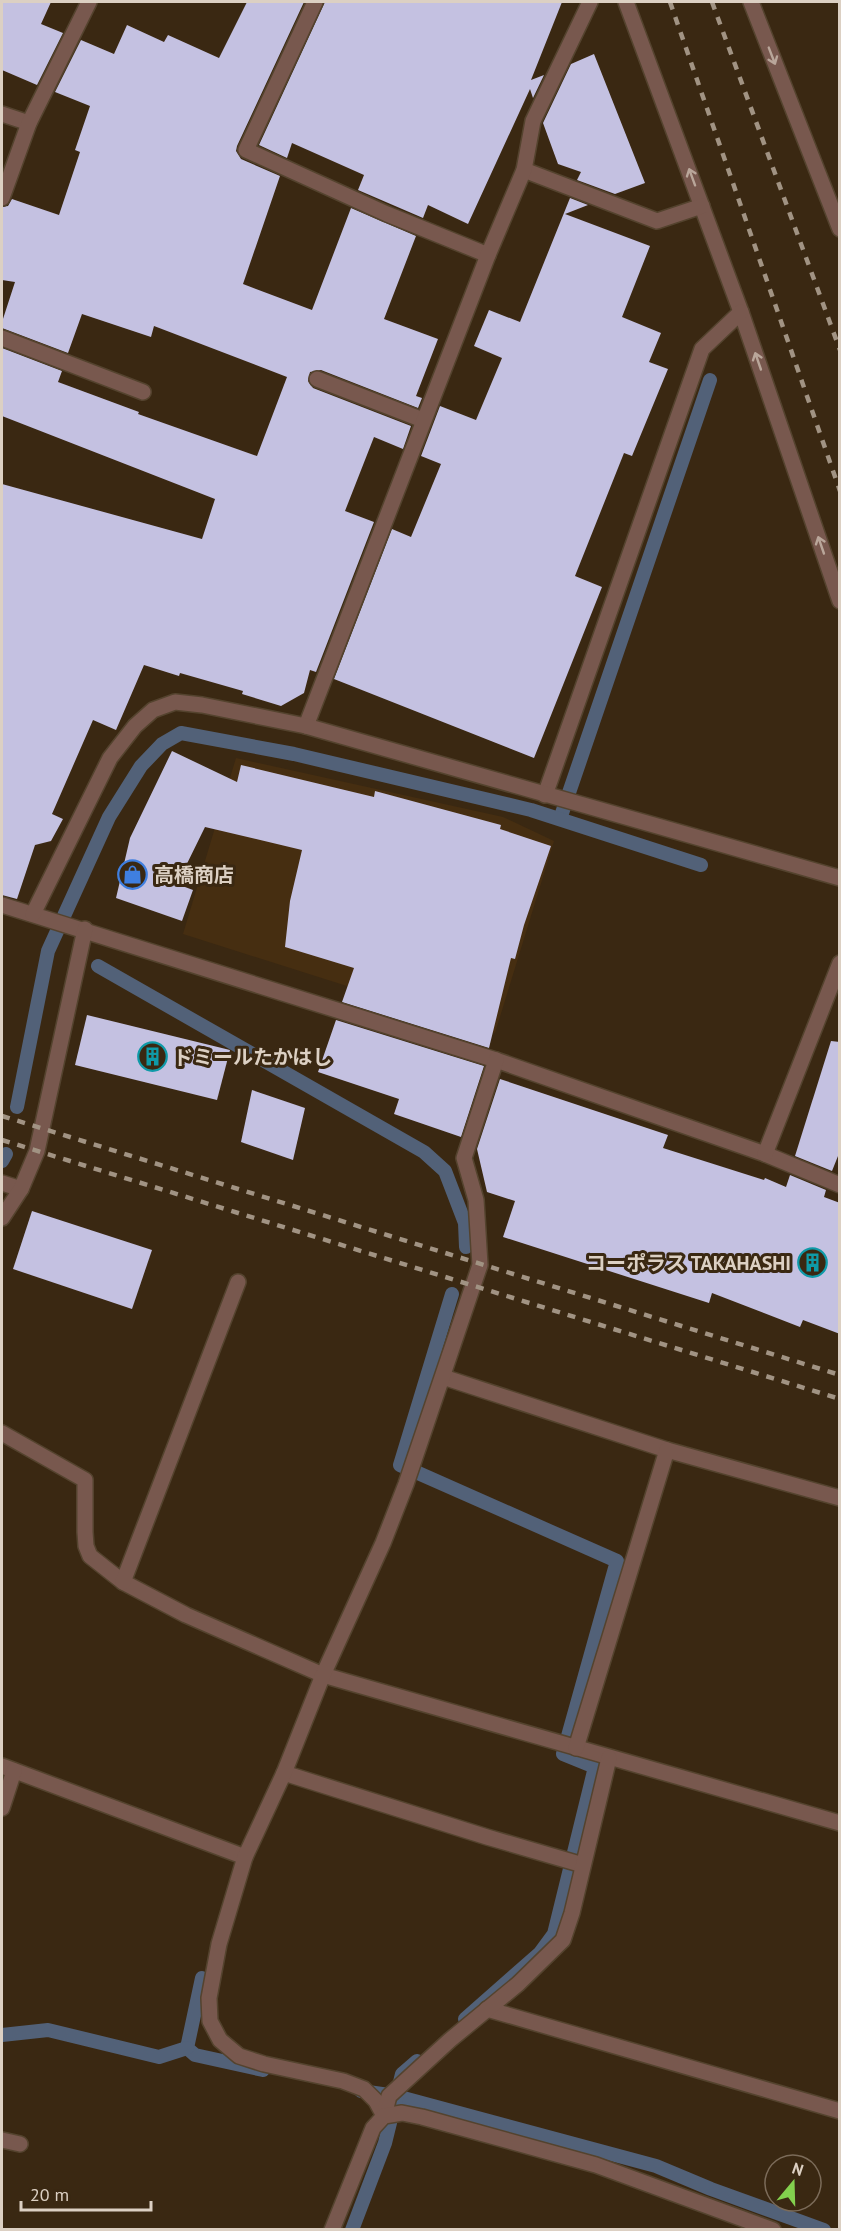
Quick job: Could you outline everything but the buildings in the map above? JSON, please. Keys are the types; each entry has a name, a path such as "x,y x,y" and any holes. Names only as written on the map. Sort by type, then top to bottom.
{"street":[{"path":"2,198 29,123 89,2"},
{"path":"315,2 246,150 387,214 488,255"},
{"path":"306,726 423,420 524,170 533,121 590,2"},
{"path":"626,2 741,312 840,601"},
{"path":"751,2 840,229"},
{"path":"2,114 29,123"},
{"path":"524,170 657,221 702,206"},
{"path":"550,796 702,349 741,312"},
{"path":"2,338 143,392"},
{"path":"317,379 423,420"},
{"path":"33,914 110,758 135,726 153,710 175,702 202,705 306,726 840,878"},
{"path":"2,905 496,1060 765,1154 840,1185"},
{"path":"2,1218 21,1189 37,1151 43,1129 80,928"},
{"path":"765,1154 840,963"},
{"path":"384,2116 376,2101 364,2089 343,2081 264,2064 240,2056 220,2040 210,2021 209,1998 219,1944 245,1857 284,1773 323,1675 406,1484 480,1264 476,1200 464,1158 496,1060"},
{"path":"2,1183 21,1189"},
{"path":"123,1582 238,1282"},
{"path":"443,1377 667,1450 840,1497"},
{"path":"2,1433 85,1480 85,1532 86,1546 90,1556 123,1582 186,1615 323,1675 840,1823"},
{"path":"576,1748 667,1450"},
{"path":"332,2229 373,2128 384,2116 389,2096 450,2040 518,1984 563,1940 609,1758"},
{"path":"2,1808 8,1768 245,1857"},
{"path":"284,1773 583,1865"},
{"path":"487,2009 840,2111"},
{"path":"384,2116 402,2113 422,2117 596,2165 773,2229"},
{"path":"2,2140 20,2144"}],"shaded area":[{"path":"236,758 503,817 554,841 495,1033 183,934"}],"waterway":[{"path":"560,819 710,380"},
{"path":"17,1107 48,951 109,817 141,766 162,744 181,733 294,754 531,810 701,865"},
{"path":"98,966 424,1152 445,1171 465,1223 466,1247"},
{"path":"2,1161 6,1154"},
{"path":"452,1294 400,1465 617,1561 563,1754 595,1767 554,1934 540,1953 465,2019"},
{"path":"202,1978 187,2048 195,2055 263,2070"},
{"path":"2,2035 48,2030 159,2057 187,2048"},
{"path":"352,2230 385,2143 402,2074 417,2061"},
{"path":"361,2091 396,2096 656,2166 711,2189 824,2230"}],"railway":[{"path":"670,2 840,491"},
{"path":"712,2 840,350"},
{"path":"2,1116 840,1375"},
{"path":"2,1140 840,1399"}],"place":[{"name":"高橋商店","path":"133,875"},
{"name":"ドミールたかはし","path":"152,1057"},
{"name":"コーポラス TAKAHASHI","path":"812,1263"}]}
